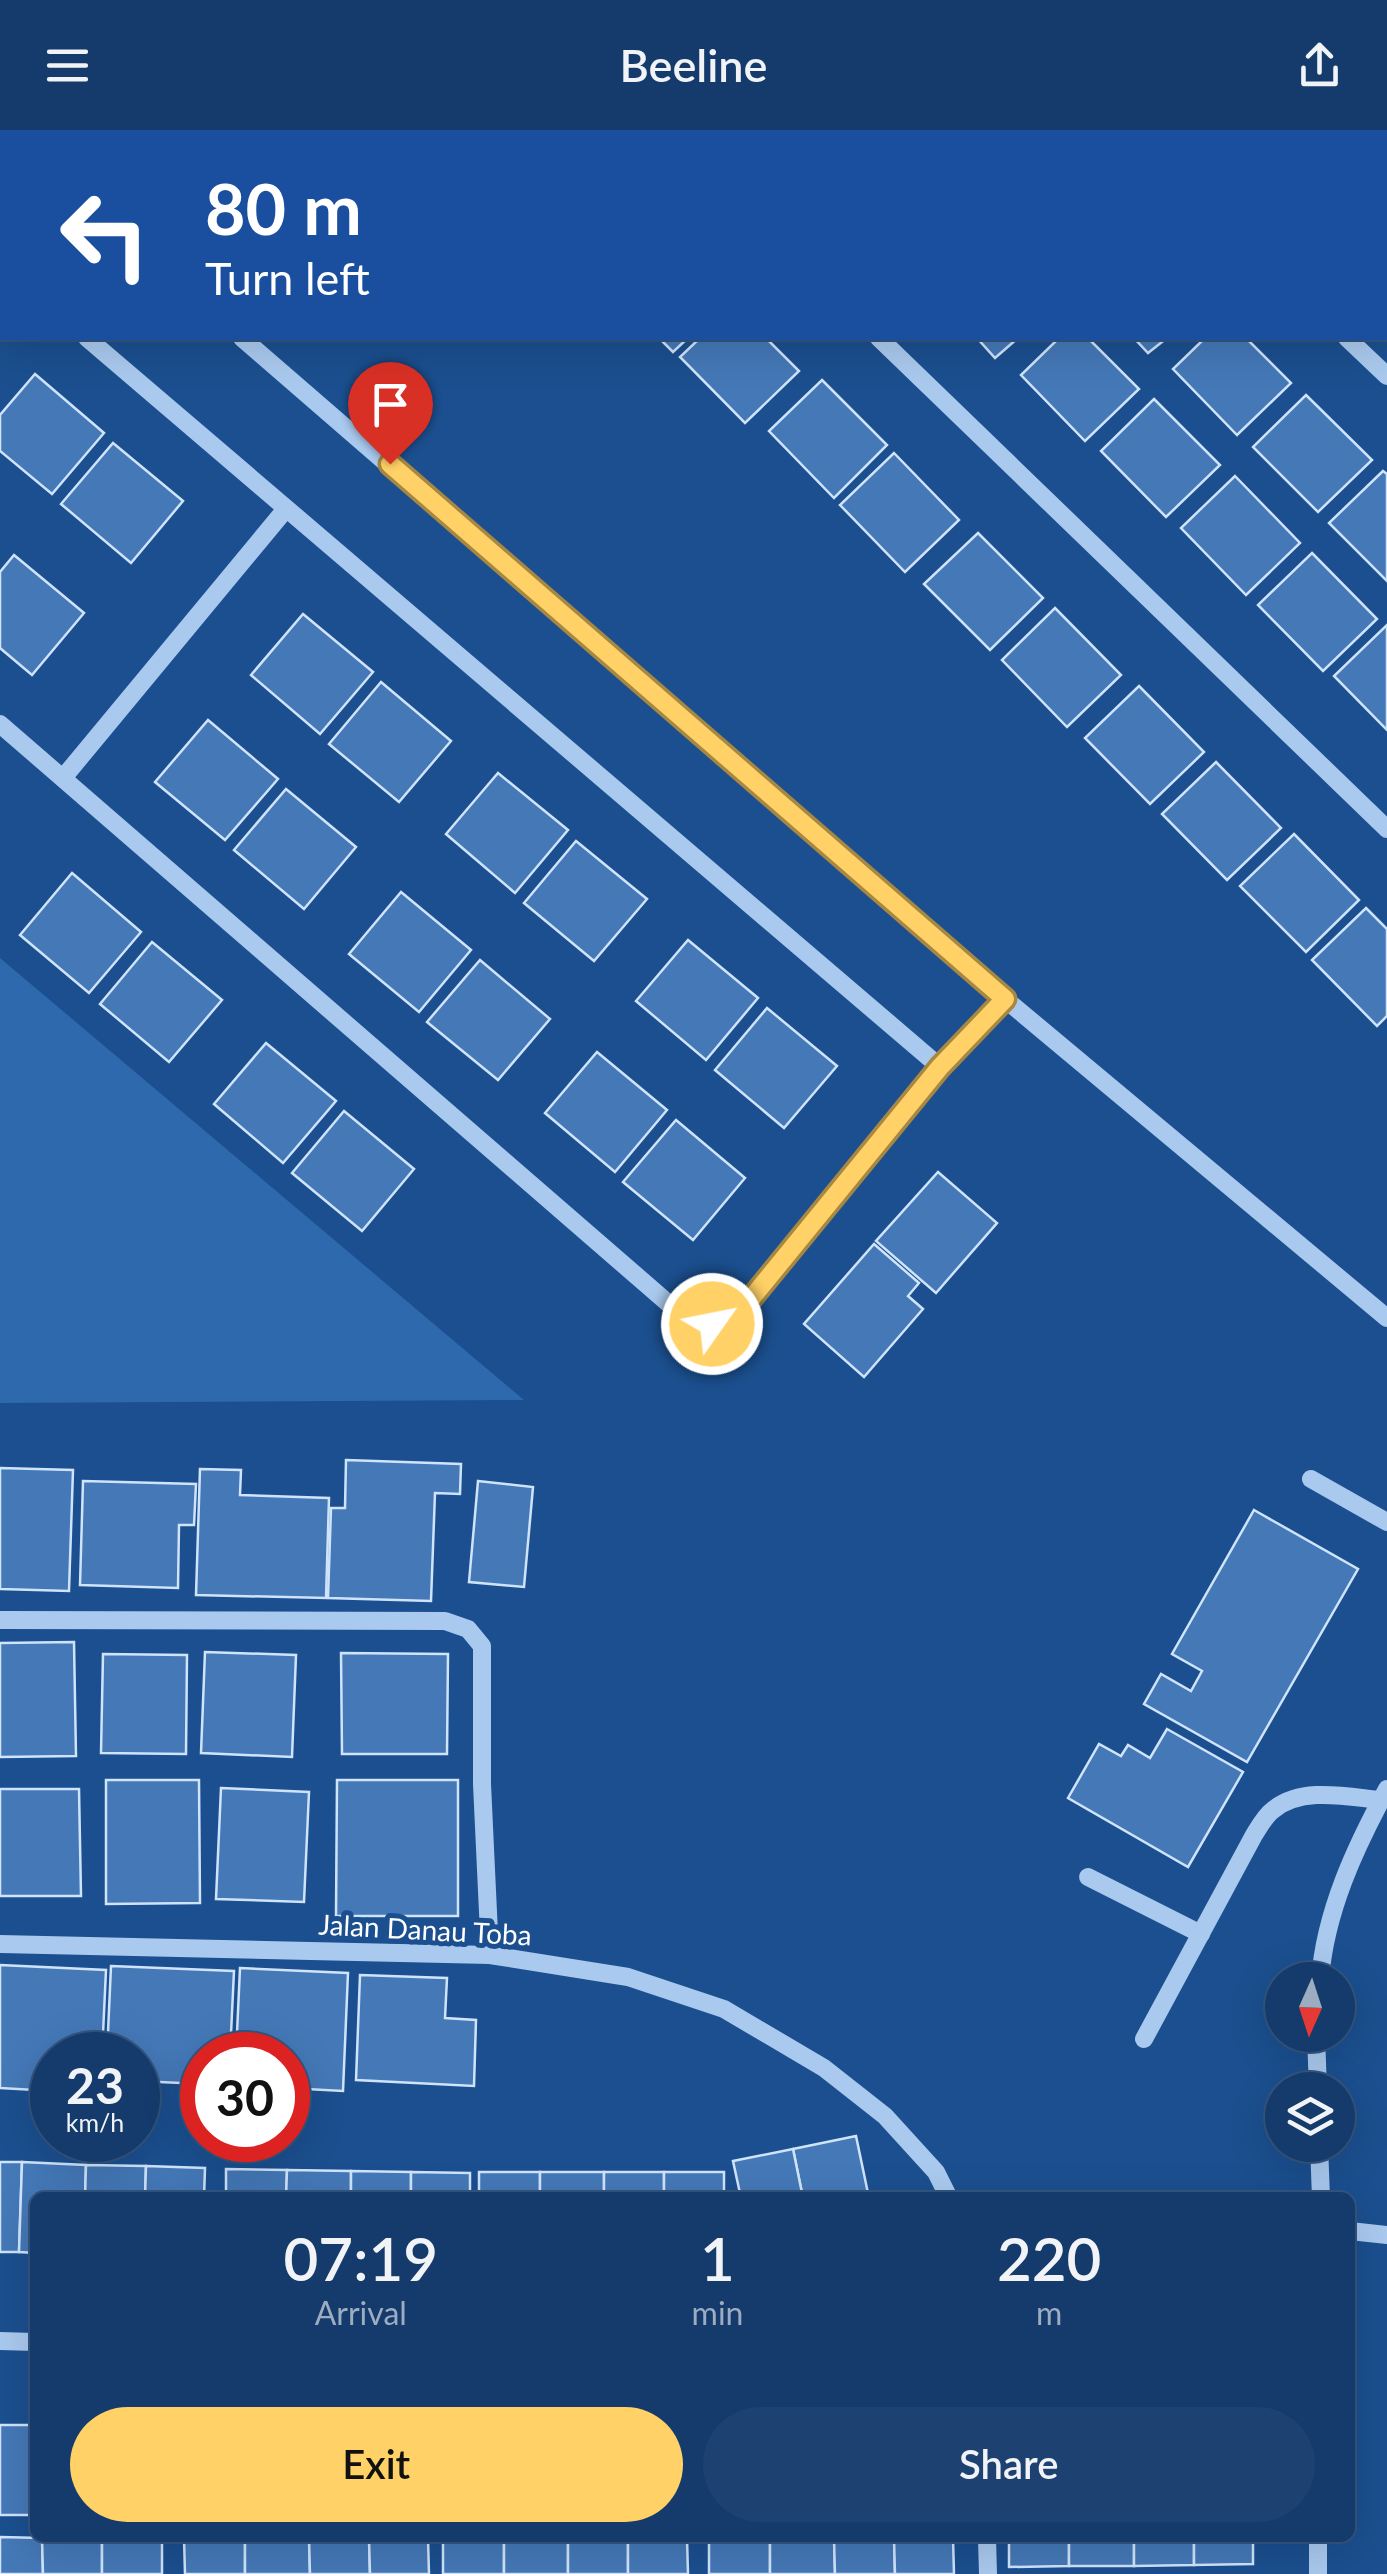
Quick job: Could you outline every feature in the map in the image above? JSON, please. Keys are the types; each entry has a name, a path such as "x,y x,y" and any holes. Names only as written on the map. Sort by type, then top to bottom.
{"street":[{"path":"90,340 940,1067"},
{"path":"244,340 1005,999 1387,1318"},
{"path":"881,340 1387,829"},
{"path":"1349,340 1387,376"},
{"path":"63,778 285,510"},
{"path":"0,724 669,1304 691,1318 712,1324 730,1319 750,1300 940,1067 1005,999"},
{"path":"1311,1478 1387,1522"},
{"path":"0,1620 445,1621 468,1629 482,1646 482,1784 490,1955"},
{"path":"1144,2039 1254,1835 1274,1809 1315,1796 1384,1795 1340,1887 1322,1962"},
{"path":"1088,1877 1201,1934"},
{"name":"Jalan Danau Toba","path":"0,1944 490,1955 628,1977 724,2009 824,2068 885,2116 936,2172 945,2192"},
{"path":"1320,2162 1321,2192"},
{"path":"1355,2231 1387,2234"},
{"path":"0,2342 30,2342"},
{"path":"987,2542 988,2574"},
{"path":"1318,2542 1318,2574"}],"shaded area":[{"path":"0,958 524,1400 0,1403"}],"building":[{"path":"661,340 686,340 673,352"},
{"path":"698,340 768,340 799,371 745,423 680,357"},
{"path":"979,340 1016,340 995,358"},
{"path":"1057,340 1090,340 1139,389 1085,441 1021,375"},
{"path":"1136,340 1164,340 1148,353"},
{"path":"1203,340 1248,340 1291,383 1237,435 1173,369"},
{"path":"35,374 104,433 52,494 0,451 0,415"},
{"path":"822,380 887,445 834,498 769,431"},
{"path":"1306,395 1372,460 1318,512 1253,447"},
{"path":"1154,399 1220,465 1166,517 1101,451"},
{"path":"113,443 183,501 131,563 61,504"},
{"path":"894,453 959,520 905,572 840,505"},
{"path":"1383,471 1387,474 1387,581 1329,523"},
{"path":"1235,476 1300,543 1246,595 1181,528"},
{"path":"978,533 1043,598 990,650 924,584"},
{"path":"1312,553 1377,619 1323,671 1258,605"},
{"path":"14,555 84,613 32,675 0,648 0,572"},
{"path":"1055,608 1121,675 1067,727 1002,660"},
{"path":"303,614 373,672 320,734 251,675"},
{"path":"1387,625 1387,730 1334,676"},
{"path":"381,682 451,741 399,802 329,744"},
{"path":"1139,686 1204,752 1150,804 1085,738"},
{"path":"208,720 278,779 225,840 155,782"},
{"path":"1216,762 1281,828 1227,880 1162,814"},
{"path":"498,773 568,830 515,893 446,834"},
{"path":"286,789 356,847 304,909 234,850"},
{"path":"1294,834 1359,900 1306,952 1240,886"},
{"path":"576,841 647,899 594,961 524,903"},
{"path":"72,873 141,932 89,993 20,935"},
{"path":"401,892 471,950 419,1012 349,954"},
{"path":"1366,908 1387,929 1387,1016 1377,1026 1312,960"},
{"path":"688,940 758,998 706,1060 636,1001"},
{"path":"152,942 222,1000 169,1062 100,1004"},
{"path":"480,960 550,1019 498,1080 427,1022"},
{"path":"767,1008 837,1066 784,1128 715,1070"},
{"path":"266,1043 336,1101 283,1163 214,1104"},
{"path":"597,1052 667,1110 615,1172 545,1113"},
{"path":"344,1111 414,1169 362,1231 292,1173"},
{"path":"676,1120 745,1178 693,1240 623,1182"},
{"path":"938,1172 997,1223 936,1293 876,1241"},
{"path":"874,1244 919,1283 908,1296 923,1309 864,1377 804,1324"},
{"path":"346,1460 461,1464 460,1494 435,1493 431,1601 328,1598 331,1508 345,1508"},
{"path":"0,1468 73,1470 69,1591 0,1589"},
{"path":"200,1469 241,1470 240,1495 329,1498 326,1598 196,1595"},
{"path":"83,1481 196,1484 194,1525 179,1525 178,1588 80,1585"},
{"path":"478,1481 533,1487 524,1587 469,1582"},
{"path":"1254,1510 1358,1569 1247,1762 1144,1704 1161,1674 1191,1691 1202,1671 1172,1654"},
{"path":"74,1642 76,1756 0,1757 0,1643"},
{"path":"205,1652 296,1655 292,1757 201,1753"},
{"path":"341,1653 448,1654 447,1754 342,1754"},
{"path":"103,1654 187,1655 186,1754 101,1753"},
{"path":"1167,1729 1243,1772 1188,1867 1068,1798 1099,1744 1121,1756 1128,1745 1150,1758"},
{"path":"106,1780 199,1780 200,1903 106,1904"},
{"path":"337,1780 458,1780 458,1916 336,1916"},
{"path":"221,1788 309,1792 304,1902 216,1899"},
{"path":"0,1789 79,1789 81,1896 0,1896"},
{"path":"0,1965 106,1970 103,2032 30,2032 30,2090 0,2088"},
{"path":"111,1966 234,1971 231,2032 180,2032 180,2083 160,2082 160,2032 108,2032"},
{"path":"240,1968 348,1973 343,2091 310,2089 310,2032 237,2032"},
{"path":"360,1975 447,1978 445,2018 476,2020 474,2086 356,2080"},
{"path":"856,2136 868,2192 802,2192 793,2149"},
{"path":"793,2149 802,2192 740,2192 733,2161"},
{"path":"0,2162 22,2162 19,2252 0,2252"},
{"path":"22,2162 86,2165 85,2192 30,2192 30,2253 19,2252"},
{"path":"86,2165 146,2166 145,2192 85,2192"},
{"path":"146,2166 205,2168 204,2192 145,2192"},
{"path":"226,2169 287,2170 286,2192 226,2192"},
{"path":"287,2170 351,2171 351,2192 286,2192"},
{"path":"351,2171 411,2172 411,2192 351,2192"},
{"path":"411,2172 470,2173 470,2192 411,2192"},
{"path":"479,2172 540,2172 540,2192 479,2192"},
{"path":"540,2172 604,2172 604,2192 540,2192"},
{"path":"604,2172 664,2172 664,2192 604,2192"},
{"path":"664,2172 724,2172 724,2192 664,2192"},
{"path":"0,2425 30,2425 30,2515 0,2515"},
{"path":"0,2537 42,2542 43,2574 0,2574"},
{"path":"42,2542 102,2542 102,2574 43,2574"},
{"path":"102,2542 162,2542 162,2574 102,2574"},
{"path":"184,2542 245,2542 245,2574 185,2574"},
{"path":"245,2542 309,2542 310,2574 245,2574"},
{"path":"309,2542 369,2542 370,2574 310,2574"},
{"path":"369,2542 428,2542 429,2574 370,2574"},
{"path":"443,2542 504,2542 504,2574 443,2574"},
{"path":"504,2542 568,2542 568,2574 504,2574"},
{"path":"568,2542 628,2542 628,2574 568,2574"},
{"path":"628,2542 687,2542 688,2574 628,2574"},
{"path":"709,2542 770,2542 770,2574 709,2574"},
{"path":"770,2542 834,2542 835,2574 770,2574"},
{"path":"834,2542 894,2542 895,2574 835,2574"},
{"path":"894,2542 953,2542 954,2574 895,2574"},
{"path":"1009,2542 1069,2542 1069,2566 1009,2567"},
{"path":"1069,2542 1134,2542 1134,2566 1069,2566"},
{"path":"1134,2542 1194,2542 1194,2565 1134,2566"},
{"path":"1194,2542 1253,2542 1253,2564 1194,2565"}],"route":[{"path":"390,464 1005,999 940,1067 750,1300 730,1319 712,1324"}]}
